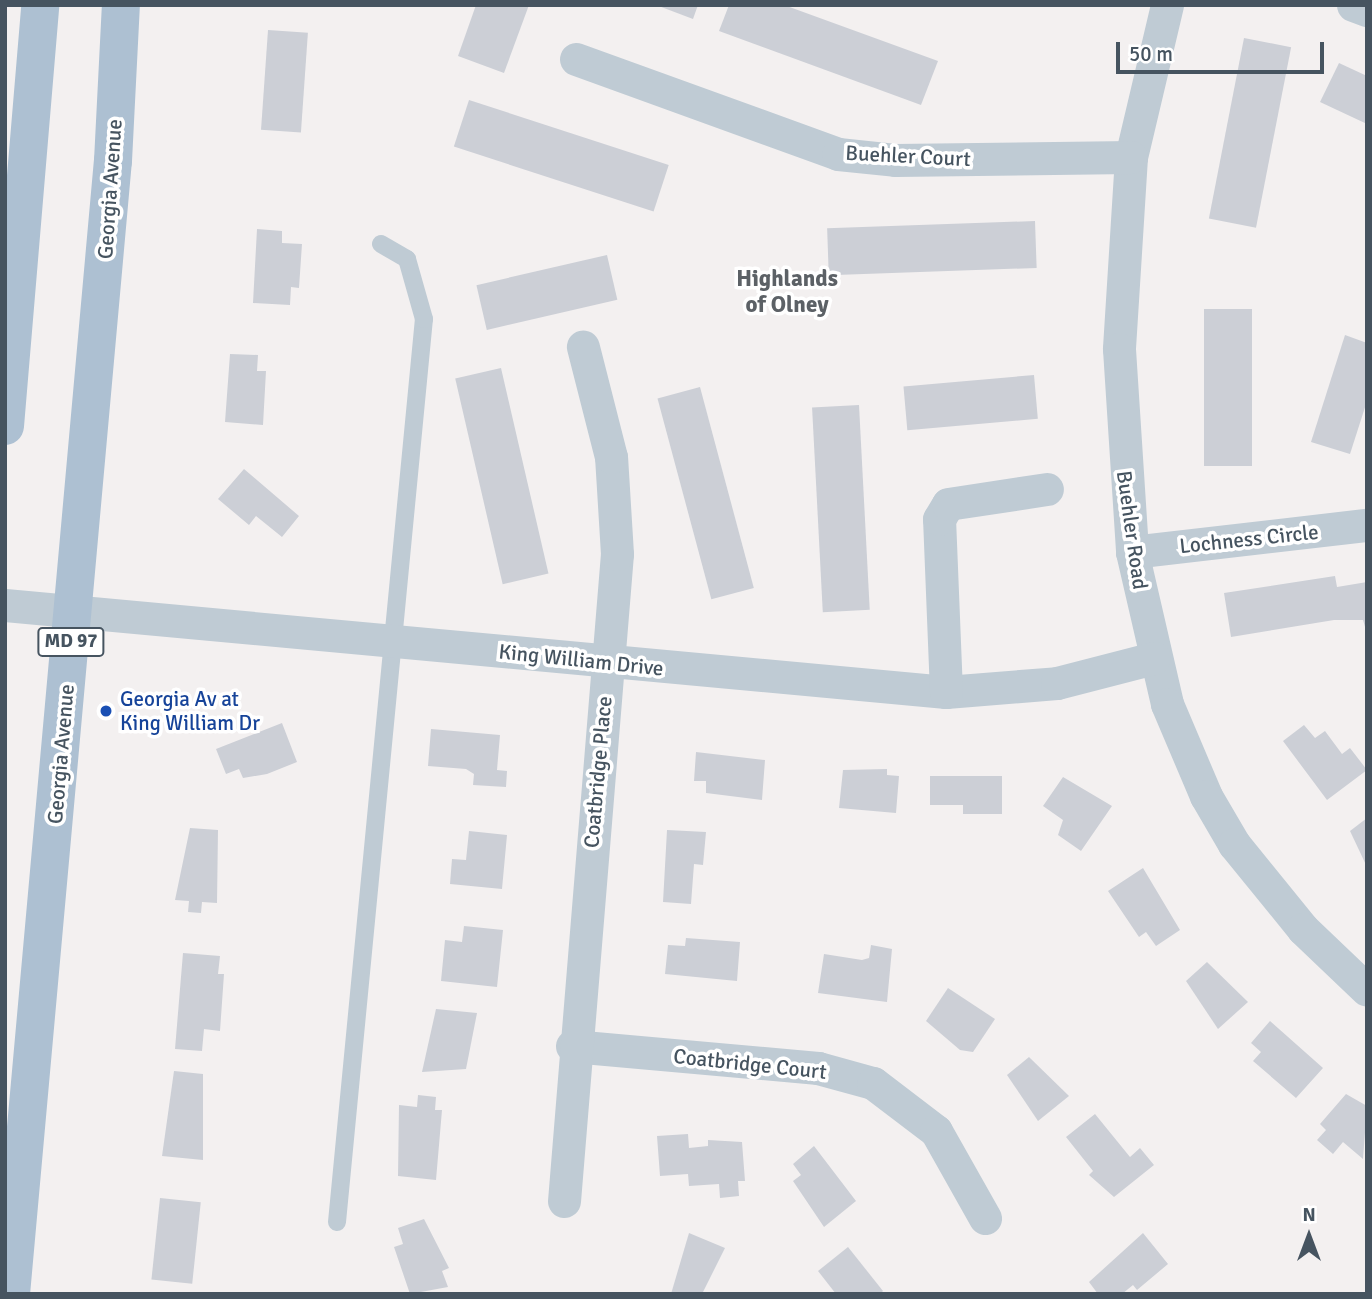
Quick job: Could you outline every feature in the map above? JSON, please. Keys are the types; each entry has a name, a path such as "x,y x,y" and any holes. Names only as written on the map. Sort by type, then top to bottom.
{"main road":[{"path":"5,426 40,5"},
{"name":"Georgia Avenue","path":"11,1294 74,611 121,5"}],"street":[{"name":"Buehler Road","path":"1167,5 1131,157 1119,349 1132,552 1154,659 1187,753 1234,844 1303,929 1367,990"},
{"path":"1353,5 1367,10"},
{"name":"Buehler Court","path":"576,59 838,153 895,160 1131,157"},
{"name":"Coatbridge Place","path":"564,1200 572,1046 608,664 616,507 611,457 583,347"},
{"path":"946,692 939,519 957,502 1047,489"},
{"name":"Lochness Circle","path":"1132,552 1367,525"},
{"name":"King William Drive","path":"5,605 394,640 608,664 946,692 1057,682 1154,659"},
{"name":"Coatbridge Court","path":"572,1046 818,1068 873,1083 936,1131 985,1218"}],"lane":[{"path":"337,1222 424,319 407,259 381,244"}],"building":[{"path":"476,5 529,5 504,73 458,56"},
{"path":"656,5 698,5 693,19"},
{"path":"729,5 784,5 938,61 921,105 719,31"},
{"path":"268,30 308,33 301,133 261,130"},
{"path":"1244,38 1291,47 1256,228 1209,219"},
{"path":"1339,63 1367,76 1367,124 1320,102"},
{"path":"469,100 669,165 654,211 454,147"},
{"path":"1035,221 1037,268 829,275 827,228"},
{"path":"257,229 282,231 282,243 302,244 299,288 291,287 290,305 253,303"},
{"path":"607,255 617,300 487,330 476,285"},
{"path":"1204,309 1252,309 1252,466 1204,466"},
{"path":"1345,335 1367,343 1367,401 1350,454 1311,442"},
{"path":"230,354 258,355 257,371 266,371 263,425 225,422"},
{"path":"501,368 548,574 503,584 455,379"},
{"path":"1034,375 1038,419 907,430 903,386"},
{"path":"700,387 754,588 711,599 657,398"},
{"path":"859,405 870,610 823,612 812,407"},
{"path":"244,469 299,516 282,537 256,516 249,525 218,499"},
{"path":"1335,576 1337,587 1367,582 1367,634 1363,620 1334,620 1231,637 1224,593"},
{"path":"282,723 297,762 267,774 243,778 239,769 226,774 216,749"},
{"path":"1304,725 1315,738 1325,731 1342,754 1350,748 1367,770 1327,800 1283,741"},
{"path":"431,729 500,735 497,770 507,771 506,787 473,785 474,774 466,769 428,766"},
{"path":"696,752 765,760 762,800 706,793 706,781 694,781"},
{"path":"887,769 887,775 899,776 896,813 839,808 843,770"},
{"path":"930,776 1002,776 1002,814 963,814 963,805 930,805"},
{"path":"1063,777 1112,806 1081,851 1058,835 1063,820 1043,806"},
{"path":"1367,818 1367,867 1350,831"},
{"path":"190,828 218,830 217,903 202,902 201,913 188,912 189,901 175,900"},
{"path":"667,830 706,832 703,865 694,864 691,904 663,902"},
{"path":"469,831 507,835 502,889 450,884 452,859 466,860"},
{"path":"1143,868 1180,930 1156,946 1146,932 1139,937 1108,891"},
{"path":"464,926 503,930 497,987 441,981 445,940 462,942"},
{"path":"686,938 740,942 737,981 665,974 668,945 685,946"},
{"path":"871,945 892,949 887,1002 818,993 824,954 862,960 869,958"},
{"path":"183,953 220,956 218,974 224,974 220,1031 204,1029 202,1051 175,1049"},
{"path":"1207,962 1248,1002 1218,1029 1186,981"},
{"path":"948,988 995,1019 973,1052 960,1050 926,1021"},
{"path":"436,1009 477,1013 466,1069 422,1072"},
{"path":"1270,1021 1323,1068 1296,1098 1253,1061 1261,1052 1251,1043"},
{"path":"1029,1057 1069,1096 1038,1121 1007,1075"},
{"path":"174,1071 203,1074 203,1160 162,1156"},
{"path":"1346,1094 1367,1106 1363,1159 1343,1142 1333,1154 1317,1140 1326,1130 1320,1124"},
{"path":"418,1095 436,1097 435,1110 442,1110 436,1180 398,1176 399,1105 417,1107"},
{"path":"1095,1114 1130,1157 1140,1148 1154,1165 1114,1197 1089,1175 1093,1171 1066,1137"},
{"path":"688,1134 689,1148 708,1146 708,1140 742,1142 745,1181 738,1181 739,1196 720,1198 719,1184 689,1186 688,1174 660,1176 657,1136"},
{"path":"814,1146 856,1201 824,1227 793,1181 801,1175 793,1164"},
{"path":"160,1198 201,1202 192,1284 151,1280"},
{"path":"424,1219 449,1268 442,1271 448,1287 410,1294 394,1247 403,1244 398,1228"},
{"path":"689,1233 725,1248 702,1294 671,1294"},
{"path":"1143,1233 1168,1264 1137,1290 1133,1285 1122,1294 1098,1294 1089,1282"},
{"path":"848,1247 883,1291 880,1294 836,1294 818,1271"}],"place":[{"name":"Georgia Av at King William Dr","path":"106,711"}],"district":[{"name":"Highlands of Olney","path":"787,292"}]}
